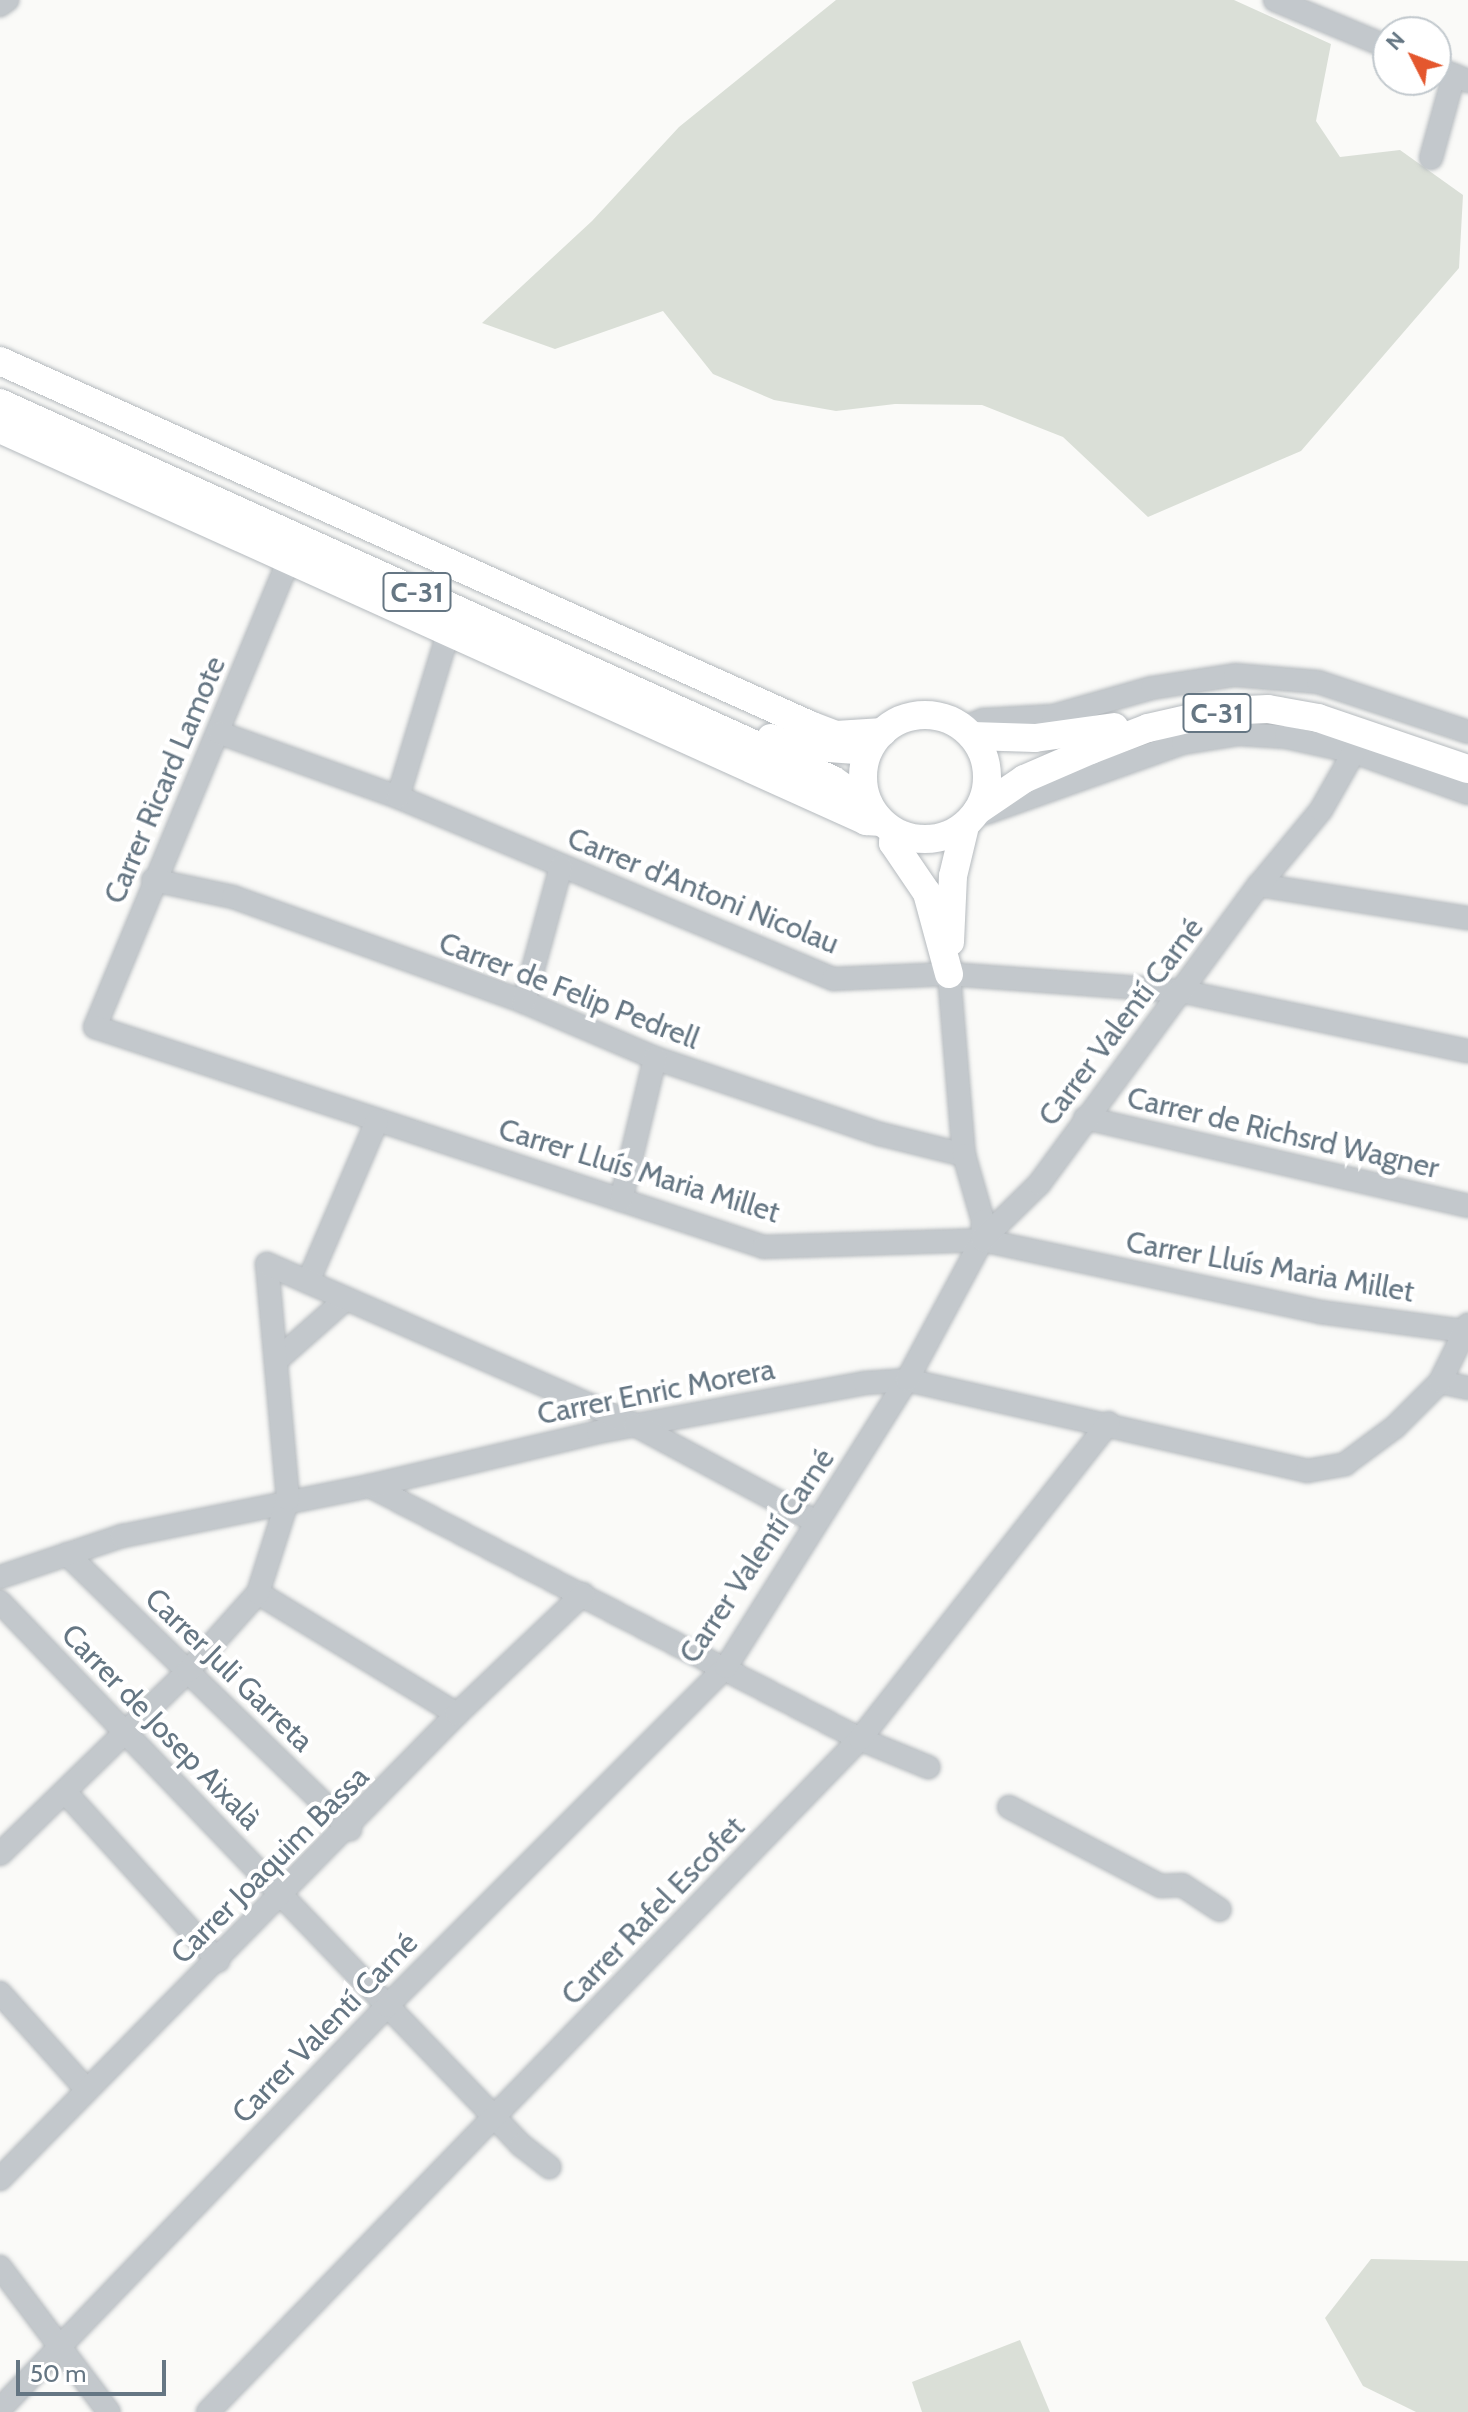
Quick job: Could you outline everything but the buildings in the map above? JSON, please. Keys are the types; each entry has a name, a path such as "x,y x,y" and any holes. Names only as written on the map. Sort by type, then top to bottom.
{"main road":[{"path":"0,361 810,725 836,735 876,740 863,787 893,843 927,893 949,974"},
{"name":"C-31","path":"0,393 788,745 837,752 876,740 914,716 948,719 968,732 1086,734 1243,697 1314,704 1468,754"},
{"name":"C-31","path":"0,403 833,780 882,820 918,839 943,837 1024,779 1091,750 1148,728 1223,711 1268,709 1318,718 1468,769"},
{"path":"0,429 290,557 866,821 882,820"},
{"path":"949,974 953,876 987,773 968,732"}],"street":[{"path":"0,5 7,0"},
{"path":"1275,0 1372,40"},
{"path":"1431,158 1453,74"},
{"name":"Carrer Ricard Lamote","path":"95,1027 153,880 220,733 290,557"},
{"path":"398,797 449,630"},
{"path":"968,732 983,720 1053,716 1152,688 1235,675 1318,682 1468,732"},
{"name":"Carrer d'Antoni Nicolau","path":"220,733 398,797 833,979 949,974 1180,991 1468,1051"},
{"path":"972,818 1183,743 1239,734 1271,736 1354,752 1468,793"},
{"name":"Carrer Valentí Carné","path":"0,2409 387,2006 726,1667 907,1380 982,1240 1039,1184 1259,885 1321,810 1354,752"},
{"path":"524,1002 561,867"},
{"name":"Carrer de Felip Pedrell","path":"153,880 233,897 524,1002 655,1058 880,1134 964,1155"},
{"path":"1259,885 1468,918"},
{"path":"949,974 964,1155 983,1221 982,1240"},
{"name":"Carrer Lluís Maria Millet","path":"95,1027 764,1247 982,1240 1320,1312 1466,1328"},
{"path":"621,1200 655,1058"},
{"name":"Carrer de Richsrd Wagner","path":"1085,1118 1468,1206"},
{"path":"308,1282 377,1121"},
{"path":"0,1854 188,1671 258,1593 288,1499 267,1264 635,1425 817,1522"},
{"path":"277,1360 346,1299"},
{"path":"1466,1328 1440,1382 1468,1388"},
{"name":"Carrer Enric Morera","path":"0,1577 67,1554 288,1499 370,1486 635,1425 865,1383 907,1380 1109,1423 1307,1471 1345,1464 1395,1427 1440,1382"},
{"name":"Carrer Rafel Escofet","path":"208,2412 496,2119 860,1739 1109,1423"},
{"path":"370,1486 726,1667 860,1739 928,1767"},
{"name":"Carrer Juli Garreta","path":"67,1554 350,1829"},
{"path":"258,1593 457,1714"},
{"name":"Carrer Joaquim Bassa","path":"0,2179 350,1829 457,1714 583,1594"},
{"name":"Carrer de Josep Aixalà","path":"0,1602 496,2119 549,2167"},
{"path":"65,1792 218,1961"},
{"path":"1009,1807 1161,1886 1182,1885 1220,1910"},
{"path":"0,1993 87,2090"},
{"path":"0,2267 109,2412"}],"shaded area":[{"path":"836,0 1234,0 1331,44 1316,121 1340,157 1400,150 1463,195 1459,268 1301,451 1148,517 1063,437 982,405 895,404 836,411 774,400 713,374 663,311 555,349 482,323 592,221 679,127"},
{"path":"1371,2259 1468,2261 1468,2412 1416,2412 1363,2386 1325,2318"},
{"path":"1020,2340 1050,2412 922,2412 912,2382"}]}
